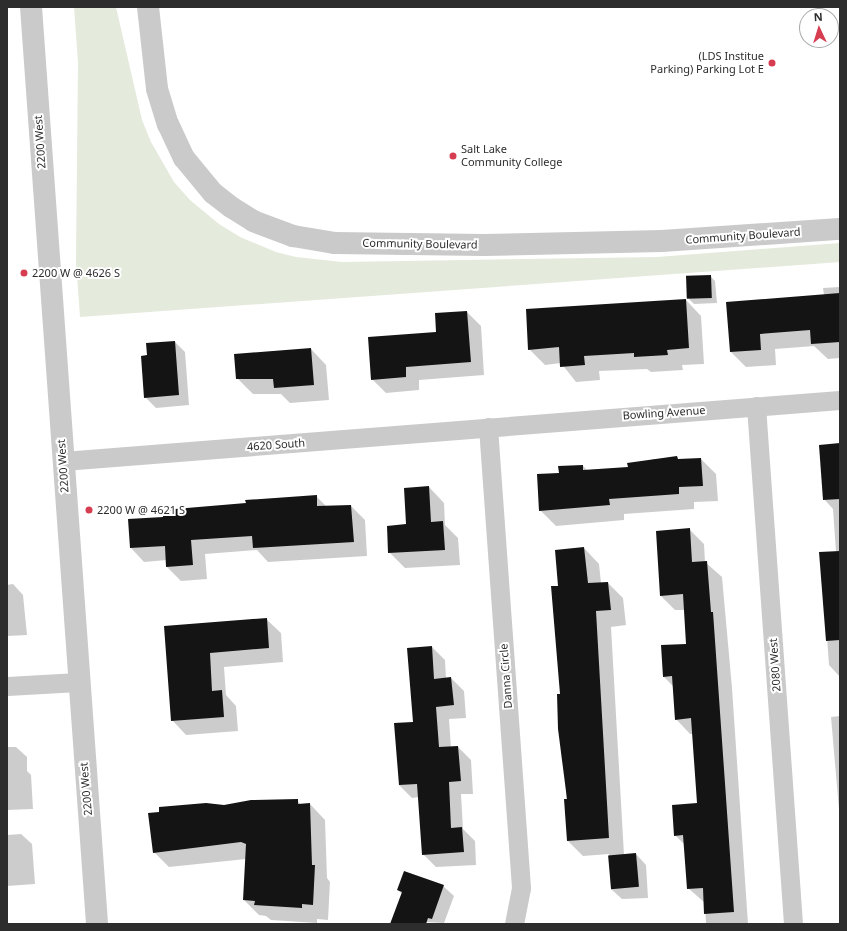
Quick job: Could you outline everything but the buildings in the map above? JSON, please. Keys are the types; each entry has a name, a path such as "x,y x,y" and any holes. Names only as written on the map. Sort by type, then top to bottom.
{"street":[{"name":"2200 West","path":"31,7 78,682 97,924"},
{"name":"Community Boulevard","path":"148,7 157,89 168,124 184,158 214,193 231,207 253,220 293,236 335,243 484,245 662,241 840,229"},
{"name":"Bowling Avenue","path":"488,428 840,400"},
{"name":"2080 West","path":"756,406 793,924"},
{"name":"4620 South","path":"63,461 488,428"},
{"name":"Danna Circle","path":"488,428 521,888 514,924"},
{"path":"7,686 78,682"}],"shaded area":[{"path":"74,7 116,7 142,120 151,142 174,182 190,200 219,224 240,237 276,252 296,257 342,262 657,257 840,243 840,262 80,317 76,262 78,62"}],"place":[{"name":"(LDS Institue Parking) Parking Lot E","path":"772,63"},
{"name":"Salt Lake Community College","path":"453,156"},
{"name":"2200 W @ 4626 S","path":"24,273"},
{"name":"2200 W @ 4621 S","path":"89,510"}]}
